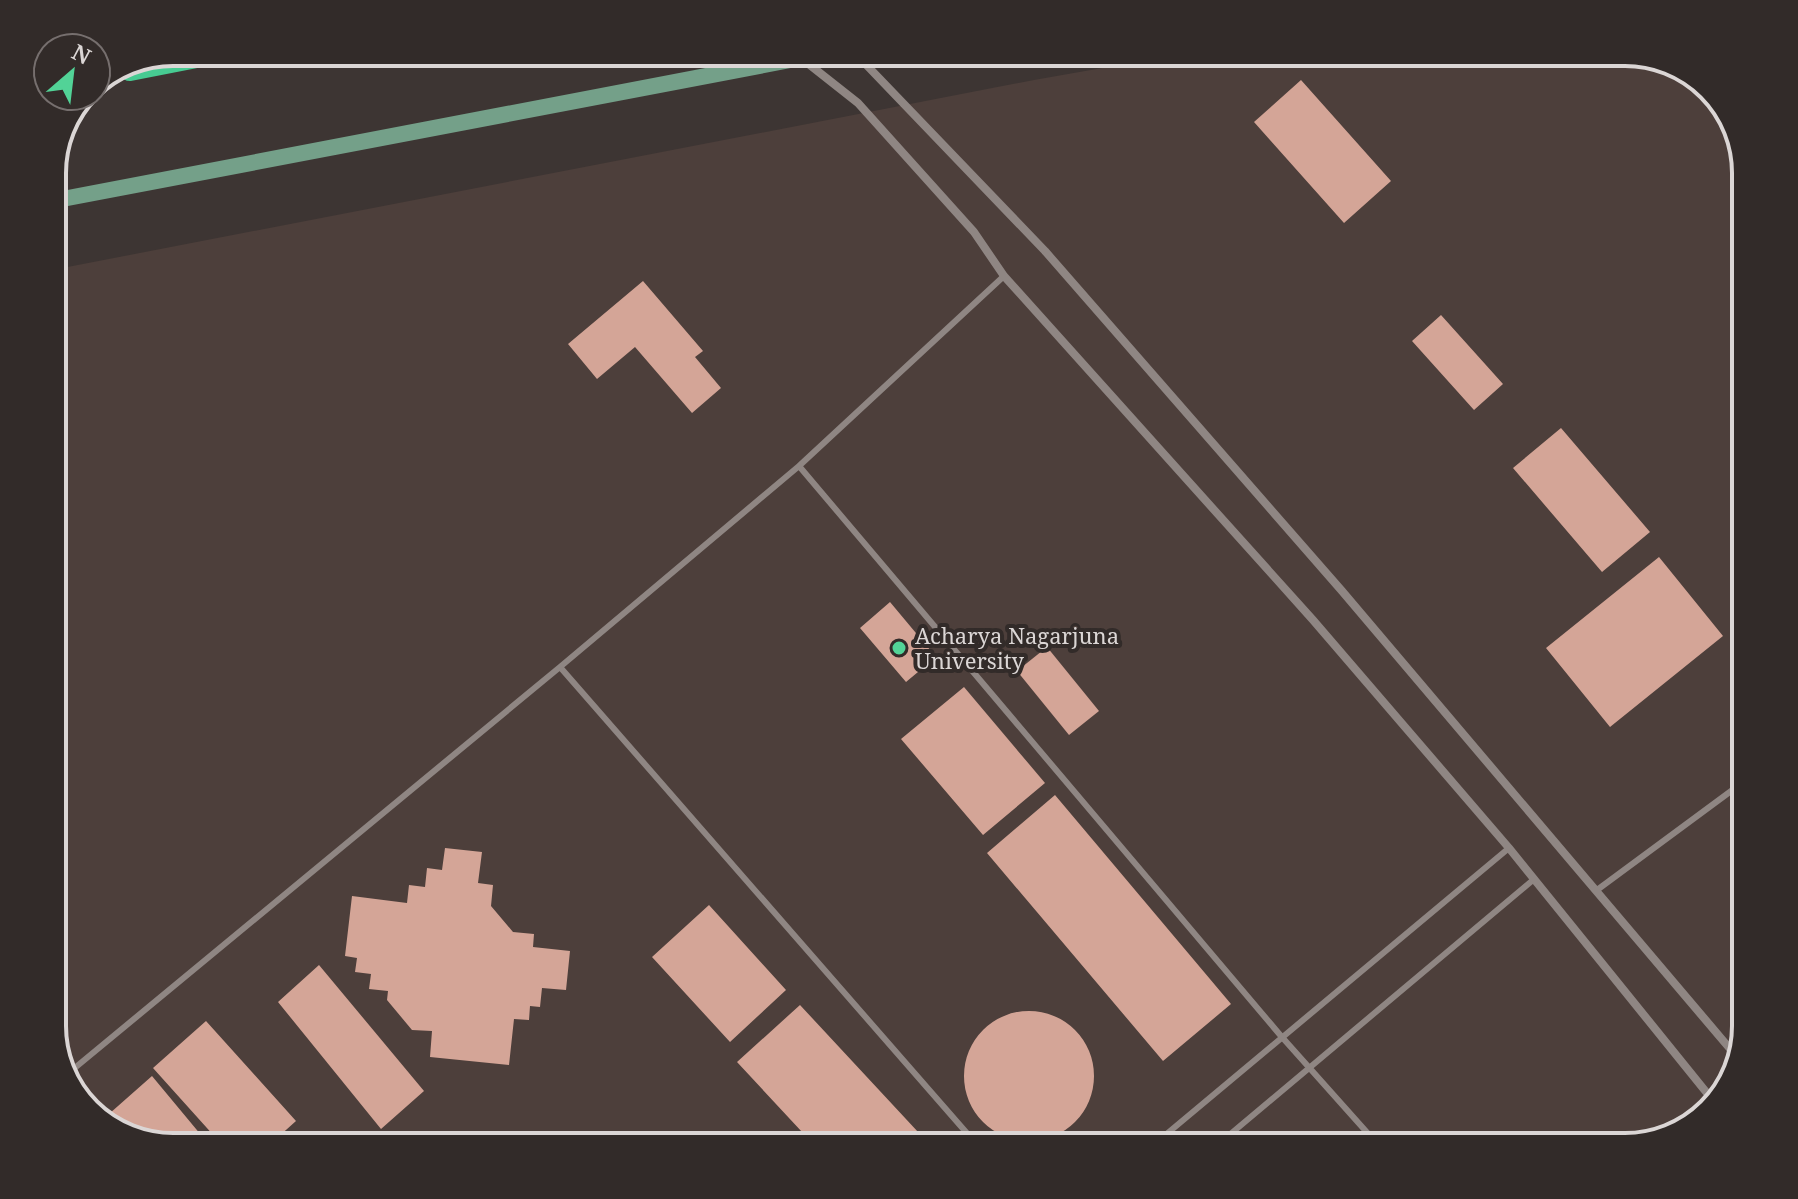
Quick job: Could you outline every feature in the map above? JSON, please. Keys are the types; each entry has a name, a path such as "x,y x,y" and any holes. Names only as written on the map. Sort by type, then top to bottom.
{"main road":[{"path":"66,198 748,66"}],"street":[{"path":"812,66 858,103 974,232 1004,276 1313,620 1509,848 1708,1094"},
{"path":"867,66 1045,251 1342,591 1730,1048"}],"lane":[{"path":"75,1068 799,466 1004,276"},
{"path":"799,466 1281,1036 1368,1133"},
{"path":"560,667 967,1133"},
{"path":"1597,890 1732,790"},
{"path":"1167,1133 1509,848"},
{"path":"1231,1133 1533,880"}],"shaded area":[{"name":"Acharya Nagarjuna University","path":"1114,66 1625,66 1653,70 1685,84 1706,102 1718,119 1728,145 1732,173 1732,1026 1726,1061 1706,1097 1679,1119 1666,1125 1625,1133 173,1133 138,1127 102,1107 80,1080 66,1033 66,267"}],"building":[{"path":"1301,80 1391,181 1344,223 1254,122"},
{"path":"643,281 703,351 695,357 721,388 692,413 635,347 597,379 568,344"},
{"path":"1441,315 1503,384 1474,410 1412,341"},
{"path":"1561,428 1650,532 1602,572 1513,468"},
{"path":"1659,557 1723,636 1610,727 1546,648"},
{"path":"890,602 936,657 906,682 860,628"},
{"path":"1047,647 1099,711 1069,735 1017,671"},
{"path":"964,687 1045,783 983,835 901,739"},
{"path":"1055,795 1231,1004 1163,1061 987,853"},
{"path":"445,848 482,852 478,883 493,885 491,906 513,932 534,934 533,947 570,951 566,990 542,988 540,1007 530,1006 529,1020 514,1019 509,1065 430,1057 432,1031 412,1030 387,1000 388,991 369,989 371,974 355,972 357,958 345,956 352,896 407,903 409,885 425,887 427,868 442,870"},
{"path":"709,905 786,990 730,1042 652,957"},
{"path":"319,965 424,1091 381,1129 278,1002"},
{"path":"800,1005 919,1133 803,1133 737,1062"},
{"path":"1029,1011 1054,1016 1075,1030 1089,1051 1094,1076 1089,1101 1075,1122 1060,1133 998,1133 983,1122 969,1101 964,1076 969,1051 983,1030 1004,1016"},
{"path":"206,1021 296,1121 283,1133 211,1133 153,1068"},
{"path":"152,1076 199,1133 152,1131 110,1113"}],"place":[{"name":"Acharya Nagarjuna University","path":"899,648"}]}
